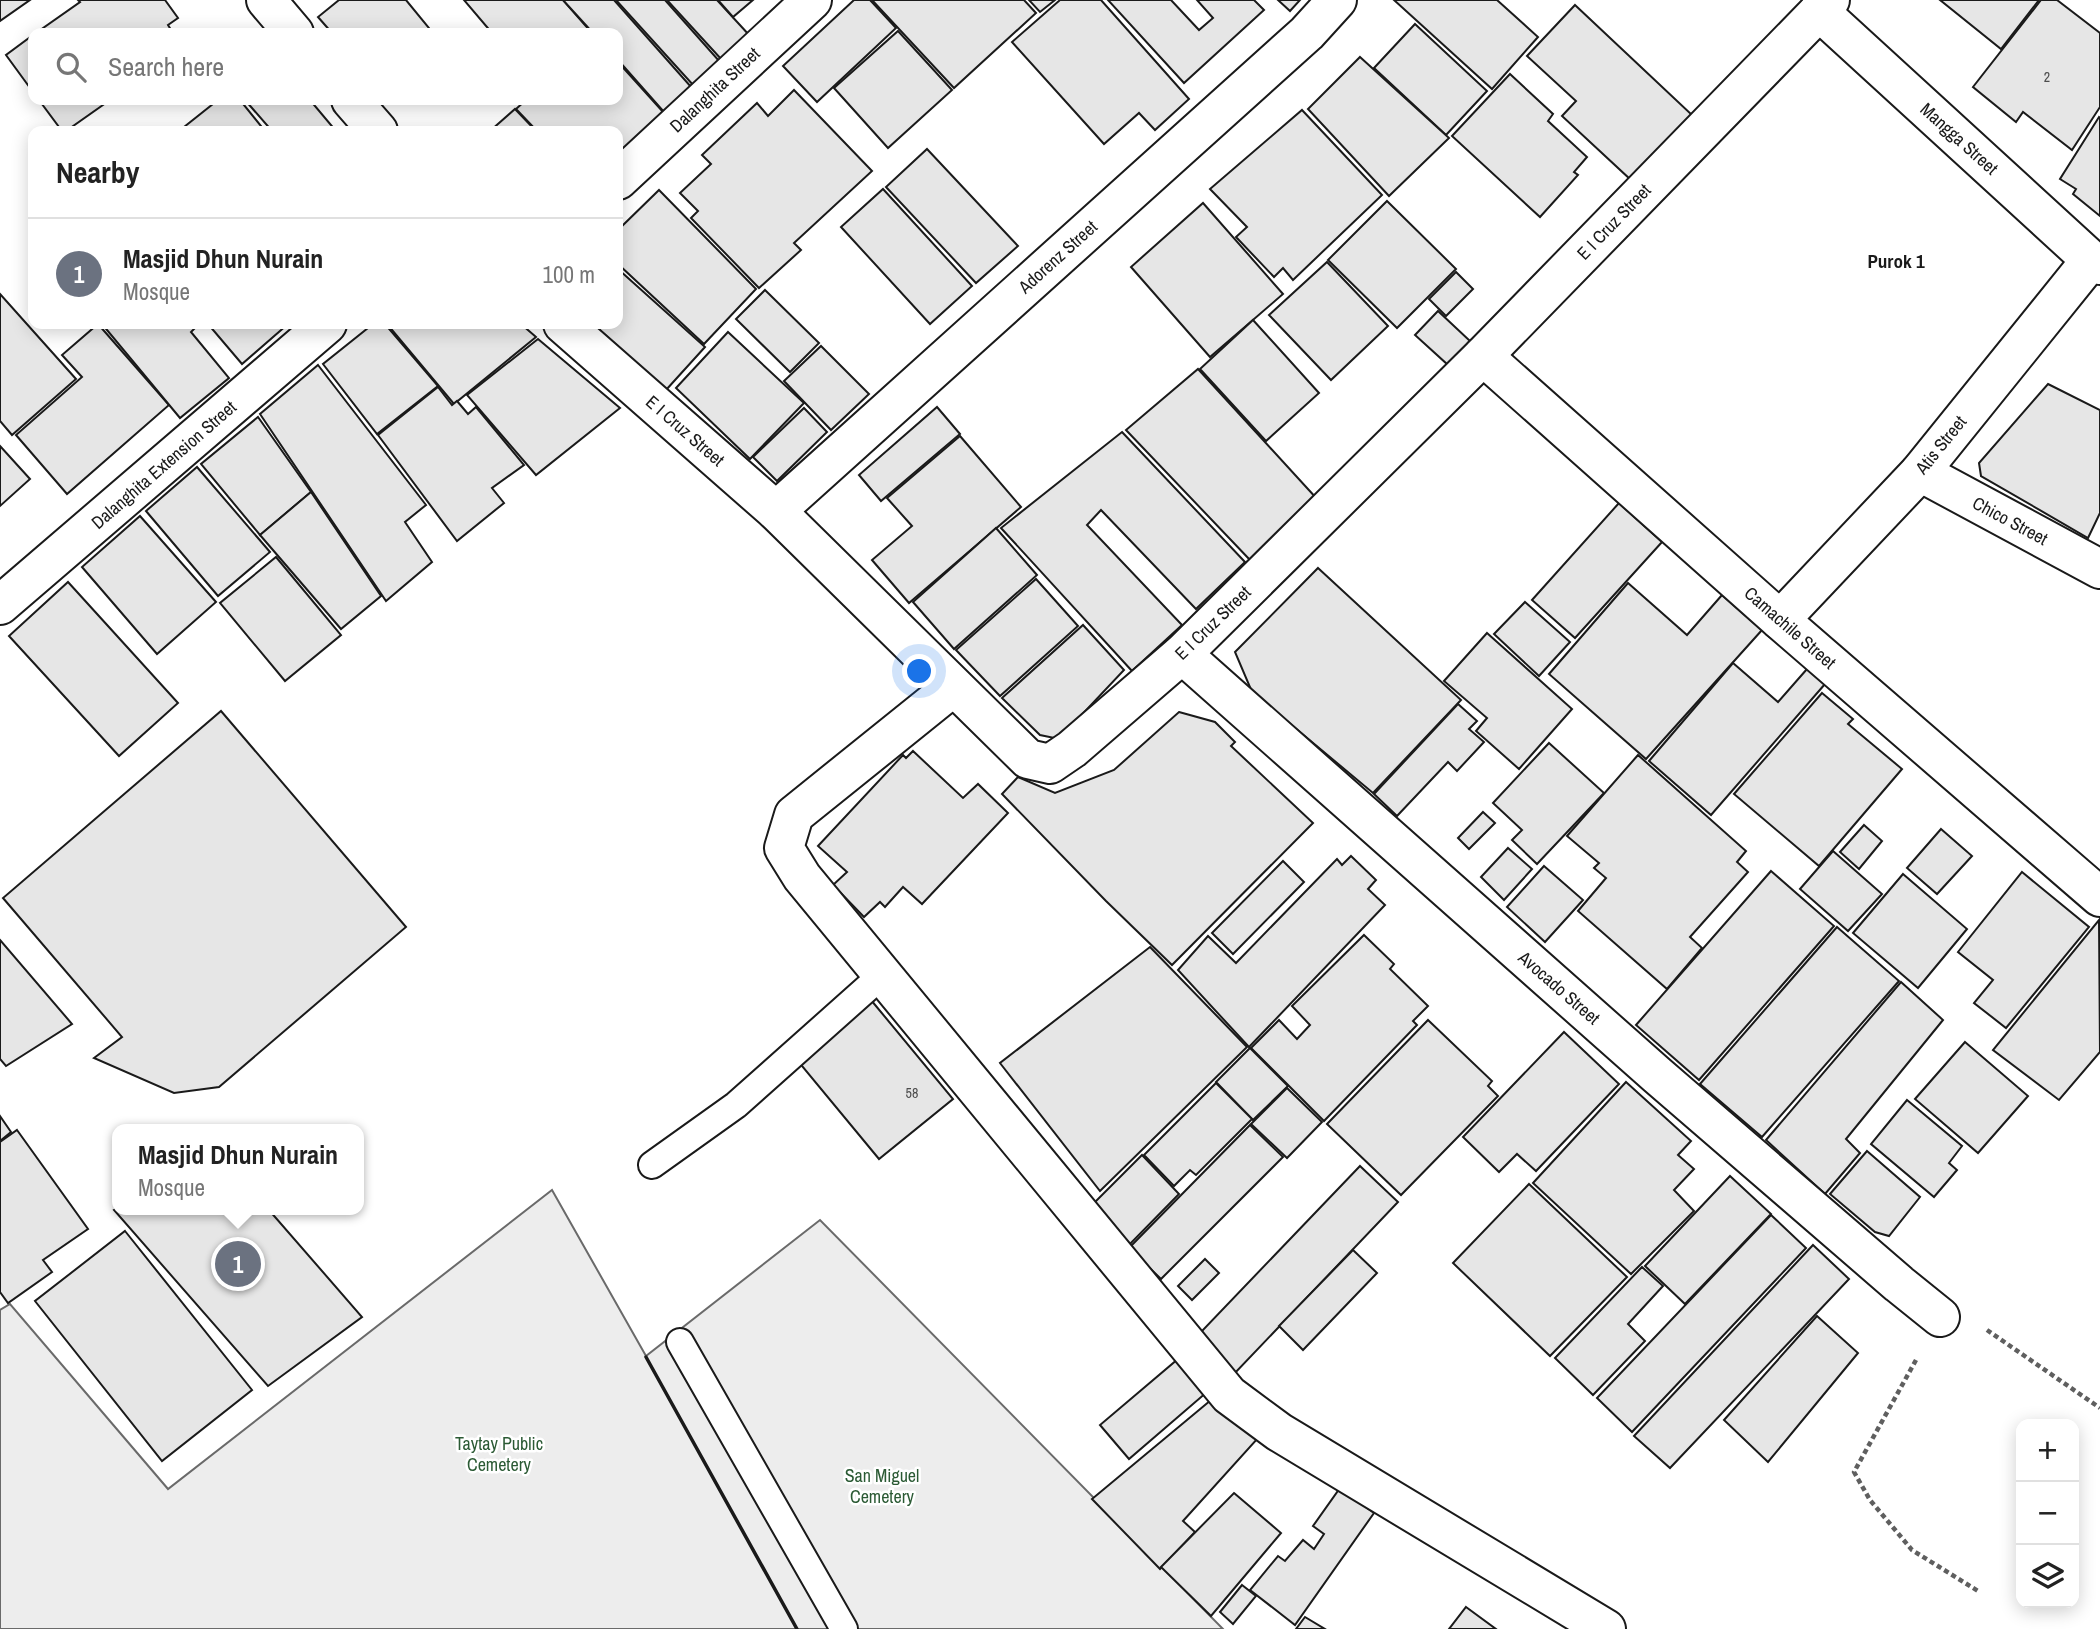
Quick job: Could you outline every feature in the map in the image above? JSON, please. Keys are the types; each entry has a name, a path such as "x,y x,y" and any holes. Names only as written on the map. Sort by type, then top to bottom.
{"street":[{"name":"Dalanghita Street","path":"623,175 812,0"},
{"name":"Adorenz Street","path":"776,511 1297,43 1337,0"},
{"name":"E I Cruz Street","path":"569,329 776,511 1028,759 1050,764 1072,749 1182,654 1483,356 1825,5"},
{"name":"Mangga Street","path":"1825,5 2096,262"},
{"path":"355,105 374,126"},
{"name":"Atis Street","path":"1780,620 1920,472 2096,262"},
{"name":"Dalanghita Extension Street","path":"0,605 321,329"},
{"name":"Camachile Street","path":"1483,356 1780,620 2100,897"},
{"name":"Chico Street","path":"1920,472 2100,569"},
{"name":"Avocado Street","path":"1182,654 1657,1074 1940,1317"},
{"path":"953,687 794,815 784,848 802,877 1229,1395 1279,1432 1606,1629"}],"lane":[{"path":"652,1165 736,1105 882,975"},
{"path":"680,1342 844,1629"}],"path":[{"path":"1978,1591 1912,1550 1870,1500 1854,1472 1940,1317 1973,1320 2100,1408"}],"shaded area":[{"name":"Taytay Public Cemetery","path":"552,1190 646,1356 820,1220 1223,1629 0,1629 0,1310 10,1304 168,1489"}],"building":[{"path":"0,0 30,0 0,21"},
{"path":"78,0 165,0 178,18 168,25 170,28 43,28 80,2"},
{"path":"339,0 406,0 429,28 328,28 318,17"},
{"path":"464,0 563,0 588,28 488,28"},
{"path":"563,0 614,0 692,88 664,112 623,66 623,28 588,28"},
{"path":"616,0 665,0 720,62 694,86"},
{"path":"667,0 717,0 750,36 722,60"},
{"path":"718,0 753,0 733,17"},
{"path":"854,0 870,0 896,28 817,102 783,66"},
{"path":"872,0 1024,0 1036,13 954,88"},
{"path":"1029,0 1055,0 1040,12"},
{"path":"1060,0 1101,0 1189,99 1155,130 1139,113 1104,144 1012,42"},
{"path":"1108,0 1171,0 1199,30 1213,18 1197,0 1254,0 1264,10 1184,83"},
{"path":"1278,0 1300,0 1290,11"},
{"path":"1394,0 1497,0 1538,37 1492,89"},
{"path":"1940,0 2039,0 2001,49"},
{"path":"2041,0 2057,0 2100,33 2100,107 2072,150 2023,112 2016,122 1973,87"},
{"path":"1575,5 1692,115 1631,180 1562,116 1576,101 1527,56"},
{"path":"1415,24 1487,91 1446,135 1374,68"},
{"path":"898,31 952,90 888,148 834,88"},
{"path":"28,39 28,85 6,55"},
{"path":"1360,57 1449,138 1389,196 1308,109"},
{"path":"623,68 664,113 623,151 623,126 532,126 516,109 520,105 623,105"},
{"path":"1510,74 1553,114 1548,121 1587,157 1574,172 1578,175 1540,217 1452,136"},
{"path":"794,90 872,171 794,243 801,250 759,288 691,218 698,211 680,193 711,164 702,155 757,103 768,116"},
{"path":"43,105 103,105 73,126 58,126"},
{"path":"212,105 244,105 261,126 185,126"},
{"path":"249,105 314,105 332,126 268,126"},
{"path":"515,109 531,126 496,126"},
{"path":"1302,110 1382,195 1293,280 1283,268 1274,277 1236,237 1247,227 1210,189"},
{"path":"2099,117 2100,216 2073,194 2076,189 2060,179"},
{"path":"927,149 1018,246 976,283 886,187"},
{"path":"883,189 972,286 930,324 841,227"},
{"path":"659,190 756,289 704,344 623,269 623,225"},
{"path":"1387,201 1456,269 1397,328 1328,260"},
{"path":"1203,203 1283,294 1210,357 1131,267"},
{"path":"1327,262 1388,326 1331,380 1269,315"},
{"path":"1456,272 1473,289 1446,316 1429,299"},
{"path":"623,273 705,347 666,390 599,329 623,329"},
{"path":"765,290 819,343 790,372 736,319"},
{"path":"0,294 28,325 28,329 31,329 76,379 12,435 0,421"},
{"path":"1438,311 1470,341 1447,364 1415,335"},
{"path":"1253,320 1319,393 1266,441 1200,369"},
{"path":"92,329 102,329 169,405 67,494 16,435 82,377 62,355"},
{"path":"106,329 194,329 191,332 229,378 180,418"},
{"path":"212,329 282,329 242,364"},
{"path":"367,329 389,329 438,386 377,434 323,364"},
{"path":"391,329 527,329 536,337 454,404"},
{"path":"728,332 804,403 750,459 676,388"},
{"path":"538,339 620,408 536,475 467,395"},
{"path":"821,346 869,394 831,430 784,381"},
{"path":"318,365 426,505 405,522 432,562 386,601 260,414"},
{"path":"1198,369 1318,500 1251,561 1126,430"},
{"path":"2048,384 2100,410 2100,513 2088,538 1981,476 1979,463"},
{"path":"438,387 452,405 457,401 468,414 476,407 524,465 492,488 504,503 457,541 378,435"},
{"path":"937,407 960,434 881,501 859,475"},
{"path":"804,408 827,432 777,481 753,457"},
{"path":"258,417 311,492 260,535 201,464"},
{"path":"1122,432 1245,562 1196,609 1101,510 1087,525 1182,625 1132,671 1001,528"},
{"path":"960,436 1021,507 909,603 872,560 912,526 887,498"},
{"path":"0,446 30,479 0,506"},
{"path":"197,467 270,552 218,596 146,511"},
{"path":"311,492 381,596 341,629 260,535"},
{"path":"1619,503 1662,542 1575,638 1532,600"},
{"path":"140,516 216,602 157,654 82,567"},
{"path":"996,528 1037,575 954,649 913,602"},
{"path":"276,557 341,635 285,681 220,603"},
{"path":"1318,568 1461,700 1373,793 1252,692 1235,652"},
{"path":"1036,579 1078,626 1000,696 956,650"},
{"path":"68,582 178,703 119,756 9,636"},
{"path":"1628,583 1687,635 1722,595 1762,630 1646,759 1549,674"},
{"path":"1525,602 1570,642 1539,676 1494,634"},
{"path":"1083,625 1124,670 1059,739 1040,735 1002,698"},
{"path":"1487,633 1572,709 1519,769 1476,731 1487,718 1444,681"},
{"path":"1733,663 1778,702 1807,669 1825,684 1711,815 1649,761"},
{"path":"1822,693 1853,719 1848,724 1902,769 1819,866 1734,794"},
{"path":"1458,704 1477,721 1469,729 1484,742 1457,771 1448,762 1397,816 1374,794"},
{"path":"221,711 406,927 219,1087 174,1093 94,1058 122,1037 3,898"},
{"path":"1179,712 1215,722 1235,742 1231,746 1313,823 1172,965 1002,794 1018,777 1055,793 1114,770"},
{"path":"1549,743 1604,793 1537,864 1512,840 1522,830 1493,803"},
{"path":"913,751 963,798 978,784 1008,813 922,904 903,887 885,907 880,902 864,917 833,885 847,872 818,846 903,755 906,758"},
{"path":"1638,755 1746,851 1737,862 1748,872 1690,937 1702,948 1667,989 1578,911 1606,878 1594,868 1599,863 1567,836"},
{"path":"1483,812 1495,823 1469,849 1458,838"},
{"path":"1864,825 1882,841 1859,869 1840,852"},
{"path":"1941,829 1972,856 1937,894 1907,868"},
{"path":"1508,848 1532,869 1504,900 1481,877"},
{"path":"1833,851 1882,894 1848,931 1800,889"},
{"path":"1351,856 1376,880 1368,889 1385,905 1249,1047 1178,970 1208,936 1236,963 1337,859 1342,865"},
{"path":"1283,861 1304,882 1233,954 1212,933"},
{"path":"1544,866 1583,900 1545,942 1507,907"},
{"path":"1771,871 1834,926 1699,1080 1636,1025"},
{"path":"2022,872 2089,927 2006,1028 1974,1003 1993,980 1958,952"},
{"path":"1903,874 1967,929 1918,988 1853,933"},
{"path":"2099,920 2100,1052 2059,1100 1993,1050"},
{"path":"1837,927 1899,981 1762,1137 1700,1084"},
{"path":"1364,935 1394,964 1390,969 1428,1006 1413,1021 1417,1025 1324,1121 1251,1048 1279,1020 1297,1039 1310,1025 1292,1006"},
{"path":"0,940 72,1024 6,1066 0,1059"},
{"path":"1150,947 1247,1047 1100,1191 1000,1063"},
{"path":"1901,982 1943,1020 1846,1139 1860,1153 1825,1194 1766,1140"},
{"path":"871,1000 953,1099 879,1159 797,1060"},
{"path":"1428,1020 1492,1081 1488,1086 1498,1096 1401,1195 1327,1124"},
{"path":"1564,1032 1619,1084 1536,1171 1517,1154 1499,1172 1463,1137"},
{"path":"1965,1042 2028,1096 1978,1153 1915,1099"},
{"path":"1250,1048 1288,1086 1253,1120 1216,1082"},
{"path":"1626,1082 1691,1141 1678,1155 1694,1169 1674,1190 1694,1211 1631,1274 1533,1183"},
{"path":"1216,1083 1252,1119 1196,1175 1190,1170 1174,1186 1144,1155"},
{"path":"1287,1088 1322,1122 1287,1158 1251,1124"},
{"path":"1907,1100 1962,1146 1949,1163 1957,1170 1934,1197 1871,1144"},
{"path":"0,1116 11,1132 0,1141"},
{"path":"1250,1125 1283,1157 1161,1279 1129,1248"},
{"path":"17,1130 88,1229 43,1260 52,1272 8,1303 0,1292 0,1142"},
{"path":"1867,1151 1920,1197 1889,1236 1875,1232 1830,1194"},
{"path":"1142,1155 1179,1194 1128,1246 1093,1204"},
{"path":"1360,1166 1398,1202 1234,1374 1201,1332"},
{"path":"1730,1176 1771,1214 1685,1304 1645,1266"},
{"path":"1529,1184 1627,1277 1550,1356 1453,1263"},
{"path":"118,1215 273,1215 362,1317 268,1386"},
{"path":"1771,1215 1806,1248 1632,1432 1597,1398"},
{"path":"125,1231 252,1390 162,1461 35,1301"},
{"path":"1813,1245 1849,1279 1670,1468 1634,1436"},
{"path":"1353,1250 1377,1273 1303,1350 1279,1326"},
{"path":"1205,1259 1219,1273 1192,1300 1178,1286"},
{"path":"1642,1267 1663,1286 1628,1324 1645,1341 1593,1395 1555,1358"},
{"path":"1817,1316 1858,1353 1768,1462 1724,1420"},
{"path":"1178,1359 1207,1392 1129,1459 1100,1425"},
{"path":"1211,1400 1259,1437 1183,1521 1195,1532 1160,1569 1092,1499"},
{"path":"1340,1488 1374,1513 1295,1625 1250,1590 1278,1556 1285,1561 1303,1540 1314,1549 1324,1534 1313,1526"},
{"path":"1234,1493 1281,1533 1211,1616 1161,1567"},
{"path":"1242,1585 1256,1596 1233,1624 1220,1612"},
{"path":"1466,1607 1496,1629 1449,1629"},
{"path":"1305,1617 1325,1629 1296,1629"}],"wall":[{"path":"646,1357 797,1629"}],"place":[{"name":"Masjid Dhun Nurain","path":"238,1264"}],"district":[{"name":"Purok 1","path":"1896,261"}],"park label":[{"name":"San Miguel Cemetery","path":"882,1486"}]}
